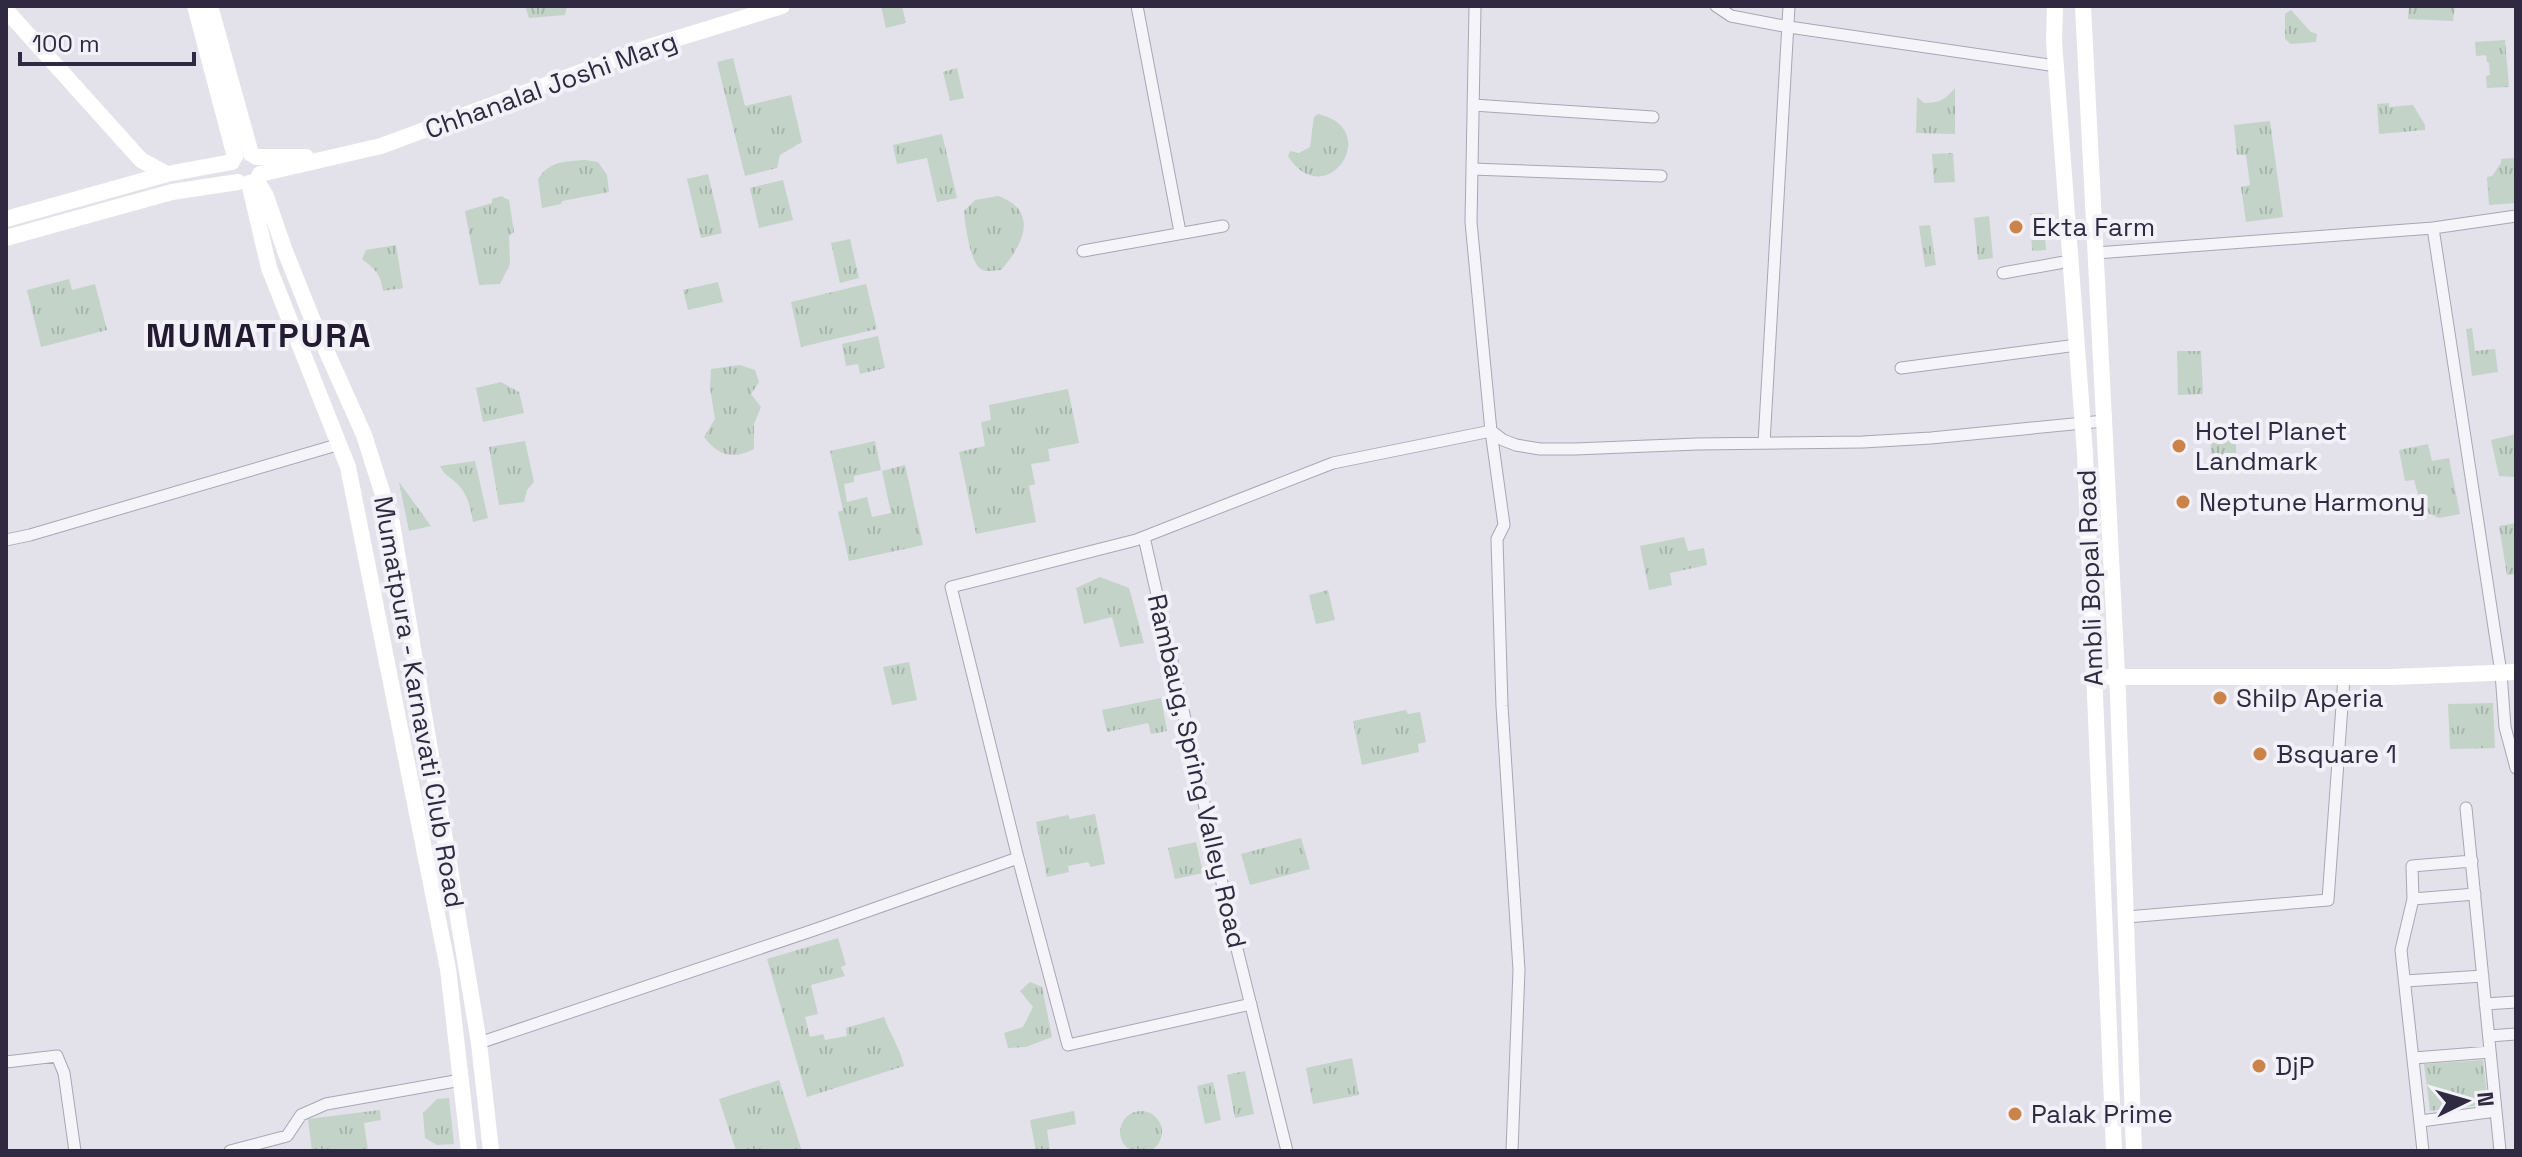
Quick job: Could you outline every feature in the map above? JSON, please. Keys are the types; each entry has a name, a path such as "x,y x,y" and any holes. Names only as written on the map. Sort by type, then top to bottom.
{"street":[{"path":"195,6 247,169"},
{"path":"210,6 247,169"},
{"name":"Chhanalal Joshi Marg","path":"247,169 312,157 318,160 381,146 646,48 782,6"},
{"path":"1137,6 1180,232"},
{"path":"1475,6 1471,222 1491,431 1504,525 1497,539 1502,706 1519,970 1512,1151"},
{"path":"1716,6 1731,16 1789,27 2056,66"},
{"path":"1764,443 1789,6"},
{"name":"Ambli Bopal Road","path":"2055,6 2056,66 2083,424 2114,1151"},
{"name":"Ambli Bopal Road","path":"2083,6 2117,677 2134,1151"},
{"path":"6,10 141,160 167,174"},
{"path":"1473,105 1653,117"},
{"path":"6,219 167,174 247,169"},
{"path":"6,238 247,169"},
{"name":"Mumatpura - Karnavati Club Road","path":"247,169 269,268 348,467 448,969 469,1151"},
{"name":"Mumatpura - Karnavati Club Road","path":"247,169 266,196 313,321 364,435 392,523 479,1043 491,1151"},
{"path":"1472,169 1661,176"},
{"path":"2096,253 2433,228 2516,216"},
{"path":"1083,251 1223,226"},
{"path":"2433,228 2509,673 2505,727 2516,768"},
{"path":"2003,273 2070,261"},
{"path":"1901,368 2077,345"},
{"path":"1251,1004 1068,1045 951,587 1144,537 1333,463 1491,431 1503,440 1540,449 1863,442 2104,421"},
{"path":"6,540 340,444"},
{"name":"Rambaug, Spring Valley Road","path":"1144,537 1287,1151"},
{"path":"2094,678 2344,678 2509,673"},
{"path":"2127,917 2328,900 2344,678"},
{"path":"2466,808 2500,1151"},
{"path":"479,1043 1018,858"},
{"path":"2423,1151 2401,950 2413,899 2412,866 2472,861"},
{"path":"2413,899 2475,894"},
{"path":"2405,981 2483,976"},
{"path":"2485,1004 2516,1002"},
{"path":"2489,1036 2516,1034"},
{"path":"2414,1058 2490,1052"},
{"path":"6,1062 57,1056 64,1073 75,1151"},
{"path":"230,1151 287,1136 301,1115 326,1104 461,1080"},
{"path":"2421,1121 2496,1111"}],"green space":[{"path":"525,6 567,6 565,15 529,18"},
{"path":"881,6 902,6 906,23 886,28"},
{"path":"2409,6 2455,6 2453,21 2408,19"},
{"path":"2291,10 2311,32 2317,34 2316,42 2291,44 2285,39 2285,14"},
{"path":"2505,40 2509,87 2487,88 2489,63 2486,55 2476,56 2475,42"},
{"path":"733,58 745,106 791,95 802,142 780,155 777,168 745,176 717,62"},
{"path":"957,68 964,98 950,101 943,72"},
{"path":"1955,88 1955,134 1916,133 1917,97 1924,103 1938,101"},
{"path":"2389,103 2389,107 2413,105 2425,130 2379,134 2377,104"},
{"path":"1318,114 1337,123 1347,135 1348,149 1342,163 1331,173 1318,176 1303,172 1288,156 1290,151 1299,153 1310,147 1314,117"},
{"path":"2270,121 2283,217 2246,222 2241,187 2250,185 2246,155 2237,155 2234,125"},
{"path":"942,134 957,198 937,202 927,158 897,164 893,145"},
{"path":"1953,153 1955,182 1934,183 1932,154"},
{"path":"2515,158 2516,203 2489,205 2487,177 2492,176 2501,159"},
{"path":"598,162 607,175 609,192 542,208 538,179 543,173 558,163"},
{"path":"708,174 722,233 701,238 687,179"},
{"path":"783,180 793,220 759,228 750,188"},
{"path":"501,196 509,200 514,232 509,236 510,264 500,284 479,285 465,211 492,203 492,199"},
{"path":"998,196 1019,210 1024,229 1016,250 1001,270 986,271 974,259 964,211 975,200"},
{"path":"2043,213 2046,250 2032,251 2030,214"},
{"path":"1989,216 1993,258 1978,260 1974,218"},
{"path":"1930,225 1936,265 1925,267 1919,226"},
{"path":"850,239 859,278 840,283 831,243"},
{"path":"396,245 403,288 383,291 377,272 362,259 366,250"},
{"path":"69,279 72,290 95,284 107,330 41,347 27,290"},
{"path":"718,282 723,302 688,310 683,290"},
{"path":"866,284 877,329 801,347 791,302"},
{"path":"2472,328 2475,351 2495,349 2498,372 2472,376 2466,329"},
{"path":"878,336 885,368 860,374 858,364 846,366 842,344"},
{"path":"2177,351 2201,351 2203,394 2178,395"},
{"path":"740,365 755,370 759,382 751,394 761,407 754,424 754,449 732,455 721,452 704,437 715,419 710,388 711,369"},
{"path":"501,382 519,392 524,413 483,422 476,388"},
{"path":"1068,389 1079,443 1048,449 1050,461 1031,464 1035,484 1029,486 1036,522 976,534 959,452 985,446 981,422 991,420 989,405"},
{"path":"2235,424 2237,470 2212,471 2210,425"},
{"path":"2516,434 2516,477 2499,476 2491,440"},
{"path":"525,441 534,482 527,490 524,502 499,505 489,447"},
{"path":"875,441 881,470 854,476 854,482 844,484 847,502 867,497 872,517 891,513 882,471 905,465 923,545 849,561 838,512 843,510 830,451"},
{"path":"2428,444 2432,461 2449,458 2460,514 2439,518 2423,511 2414,480 2405,481 2399,450"},
{"path":"475,461 488,518 473,522 465,494 440,466"},
{"path":"399,482 431,526 409,531"},
{"path":"2516,523 2516,574 2507,575 2499,526"},
{"path":"1684,537 1688,551 1704,548 1707,565 1670,573 1672,585 1649,590 1640,546"},
{"path":"1100,577 1129,588 1144,643 1120,647 1112,617 1084,624 1076,588"},
{"path":"1328,590 1335,620 1316,624 1309,595"},
{"path":"909,662 917,700 892,705 883,667"},
{"path":"1161,698 1167,731 1151,734 1148,723 1107,732 1102,710"},
{"path":"2493,703 2495,748 2450,749 2448,704"},
{"path":"1406,710 1408,714 1420,712 1426,742 1418,744 1419,752 1362,765 1353,721"},
{"path":"1095,814 1105,864 1091,867 1088,862 1068,866 1069,872 1047,877 1036,822 1068,815 1070,819"},
{"path":"1301,838 1310,869 1250,885 1241,854"},
{"path":"1196,842 1203,873 1175,879 1168,848"},
{"path":"838,938 846,965 841,967 845,976 811,985 818,1014 805,1017 810,1037 823,1034 825,1040 847,1036 846,1028 884,1017 904,1066 807,1097 767,959"},
{"path":"1030,982 1042,987 1052,1037 1026,1047 1008,1048 1004,1033 1023,1027 1033,1007 1020,991"},
{"path":"1352,1058 1359,1095 1313,1104 1306,1068"},
{"path":"2483,1060 2488,1104 2430,1111 2424,1064"},
{"path":"1245,1071 1254,1114 1235,1118 1227,1075"},
{"path":"779,1080 802,1151 736,1151 719,1099"},
{"path":"1213,1082 1221,1120 1205,1124 1197,1086"},
{"path":"449,1098 454,1144 437,1145 425,1138 423,1113 437,1099"},
{"path":"380,1110 381,1120 364,1123 368,1151 312,1151 308,1119"},
{"path":"1074,1111 1076,1124 1047,1130 1050,1151 1036,1151 1030,1120"},
{"path":"1141,1111 1156,1117 1162,1132 1156,1147 1141,1153 1126,1147 1120,1132 1126,1117"}],"place":[{"name":"Ekta Farm","path":"2016,227"},
{"name":"Hotel Planet Landmark","path":"2179,446"},
{"name":"Neptune Harmony","path":"2183,502"},
{"name":"Shilp Aperia","path":"2220,698"},
{"name":"Bsquare 1","path":"2260,754"},
{"name":"DjP","path":"2259,1066"},
{"name":"Palak Prime","path":"2015,1114"}],"district":[{"name":"MUMATPURA","path":"259,335"}]}
